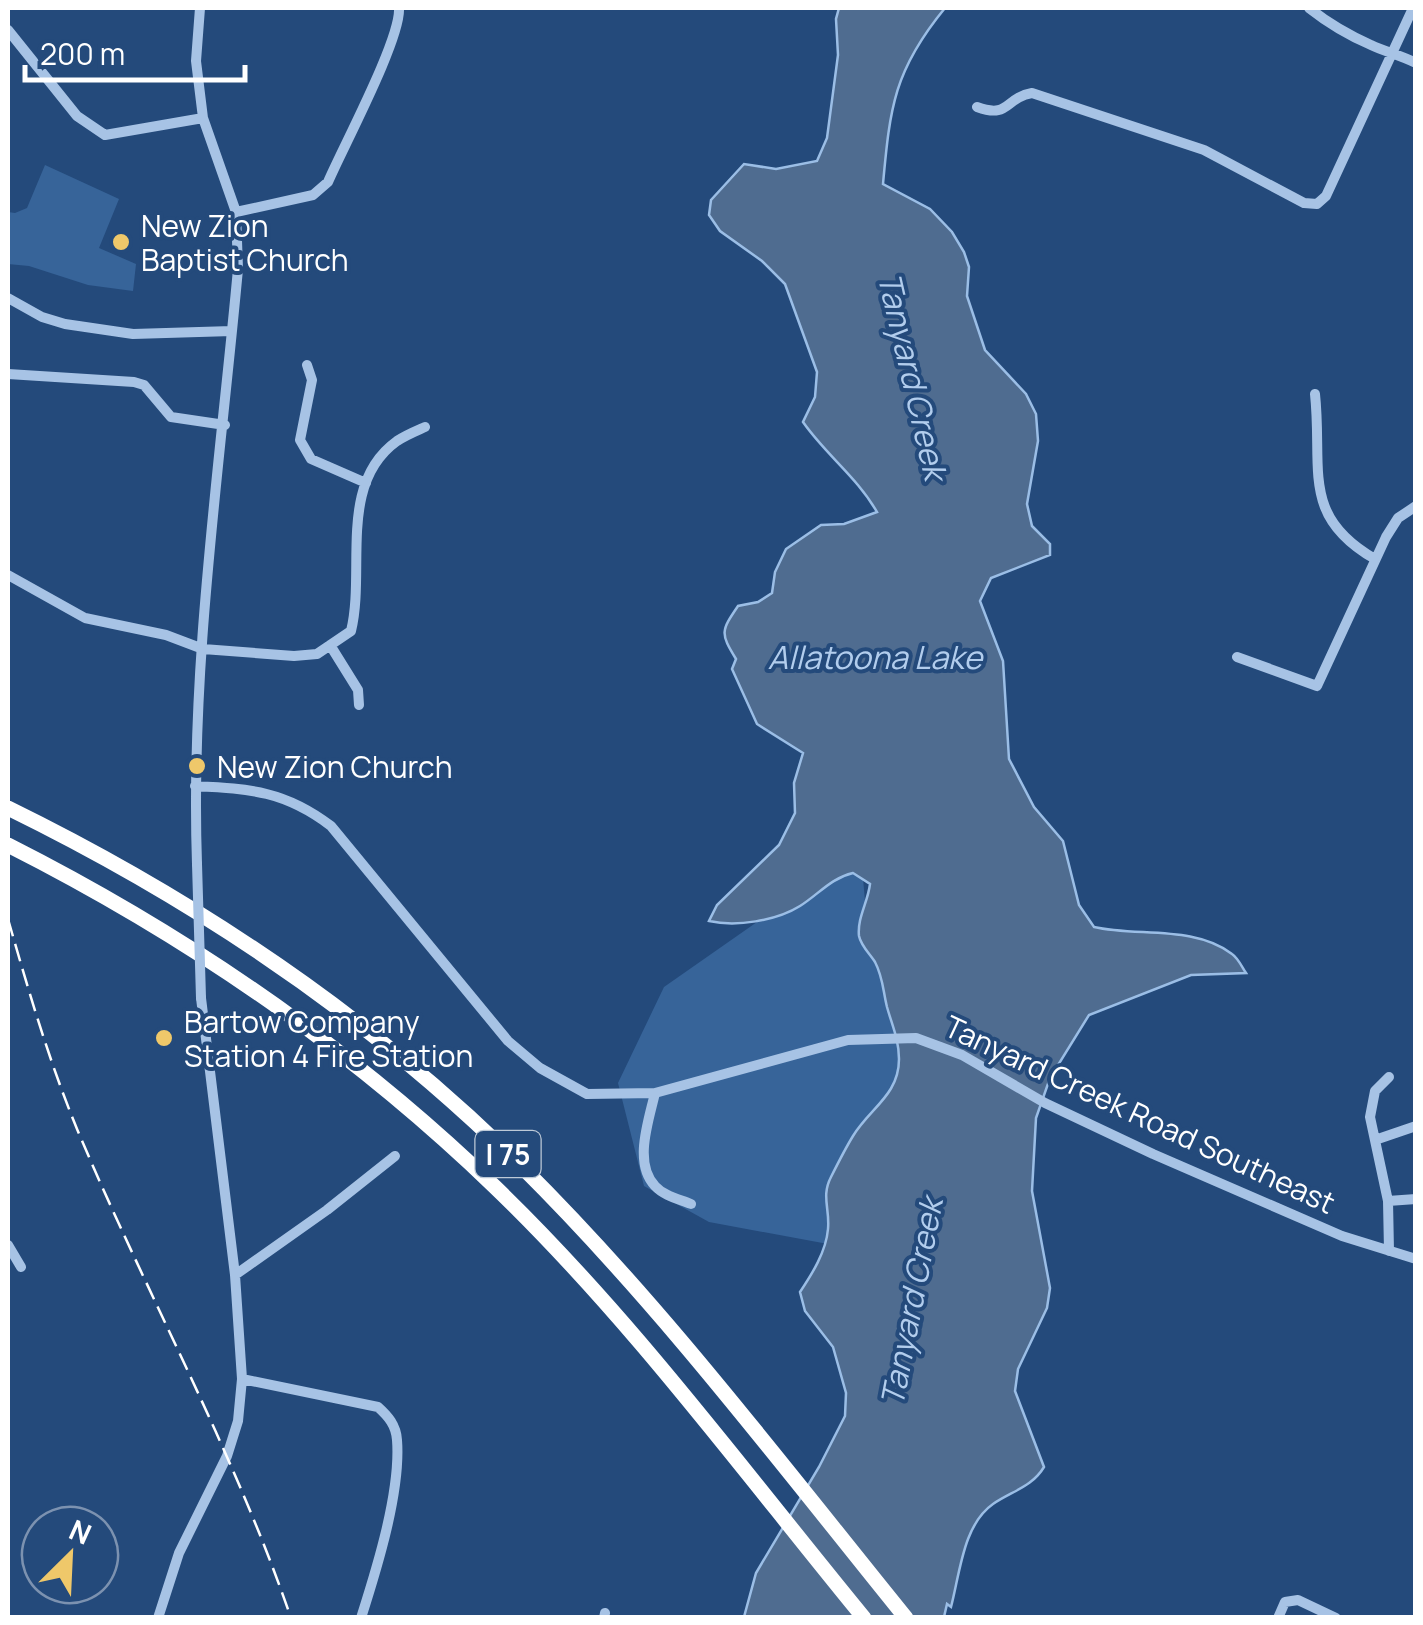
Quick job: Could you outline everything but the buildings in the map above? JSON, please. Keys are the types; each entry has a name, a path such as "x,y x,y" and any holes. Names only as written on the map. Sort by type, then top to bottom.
{"highway":[{"name":"I 75","path":"8,808 129,872 254,949 379,1041 476,1124 560,1206 639,1292 906,1618"},
{"name":"I 75","path":"8,846 102,894 236,977 329,1044 454,1148 615,1314 864,1618"}],"street":[{"path":"158,1618 178,1553 228,1456 238,1421 242,1379 235,1275 201,998 195,786 203,649 238,269 236,212 203,118 196,61 200,8"},
{"path":"236,212 313,194 328,182 386,53 400,16 399,8"},
{"path":"1308,8 1334,27 1416,64"},
{"path":"977,106 1002,111 1020,95 1032,93 1204,150 1304,203 1317,204 1326,196 1413,8"},
{"path":"8,30 77,116 104,135 203,118"},
{"path":"8,298 42,317 65,324 133,334 232,331"},
{"path":"307,366 312,380 300,440 311,459 366,483"},
{"path":"8,374 144,384 171,417 225,425"},
{"path":"1315,394 1322,508 1351,545 1376,559"},
{"path":"8,575 85,618 166,635 203,649 294,656 318,654 350,631 355,613 358,518 375,463 397,441 426,427"},
{"path":"1237,657 1318,686 1398,518 1416,506"},
{"path":"330,645 358,690 359,706"},
{"name":"Tanyard Creek Road Southeast","path":"195,786 252,789 283,797 308,808 331,826 508,1041 540,1068 587,1094 655,1093 848,1040 916,1038 962,1055 1045,1103 1153,1154 1342,1236 1416,1260"},
{"path":"1389,1078 1370,1102 1388,1201 1389,1251"},
{"path":"655,1093 645,1134 644,1161 650,1178 666,1195 691,1204"},
{"path":"1375,1140 1416,1126"},
{"path":"235,1275 395,1156"},
{"path":"1388,1201 1416,1199"},
{"path":"8,1244 22,1267"},
{"path":"242,1379 378,1406 390,1418 397,1438 388,1525 360,1618"},
{"path":"1278,1618 1285,1602 1298,1600 1336,1618"}],"shaded area":[{"path":"45,165 119,199 99,248 136,264 133,291 88,285 29,266 8,264 8,212 27,208"},
{"path":"862,867 862,933 899,1017 908,1071 828,1244 709,1222 644,1186 618,1083 664,987 757,922 795,905 834,872"}],"water":[{"name":"Allatoona Lake","path":"839,8 945,8 915,51 898,90 888,133 883,184 930,209 952,232 969,267 967,296 985,350 1026,394 1036,414 1038,441 1027,504 1032,526 1050,544 1050,555 991,578 980,601 1003,661 1009,759 1034,807 1063,841 1079,905 1094,927 1200,939 1232,954 1246,973 1191,975 1089,1015 1050,1078 1036,1118 1032,1191 1050,1288 1047,1308 1018,1369 1015,1391 1044,1467 1028,1484 993,1504 975,1524 964,1551 951,1607 947,1604 944,1617 744,1617 756,1573 845,1416 846,1393 833,1347 805,1311 800,1292 827,1238 826,1203 831,1177 853,1136 889,1092 899,1059 880,973 859,936 870,884 853,873 779,916 743,923 709,921 717,905 779,845 795,813 794,783 803,753 757,724 732,669 736,659 725,637 726,627 738,606 758,602 772,593 775,572 786,549 821,525 844,524 877,512 803,422 815,397 817,372 785,284 762,261 720,231 709,215 711,200 744,164 776,169 817,161 827,138 838,55"}],"railway":[{"path":"8,919 48,1051 77,1129 243,1493 291,1618"}],"place":[{"name":"New Zion Baptist Church","path":"121,242"},
{"name":"New Zion Church","path":"197,766"},
{"name":"Bartow Company Station 4 Fire Station","path":"164,1038"}],"water label":[{"name":"Tanyard Creek","path":"913,376"},
{"name":"Tanyard Creek","path":"911,1302"}]}
